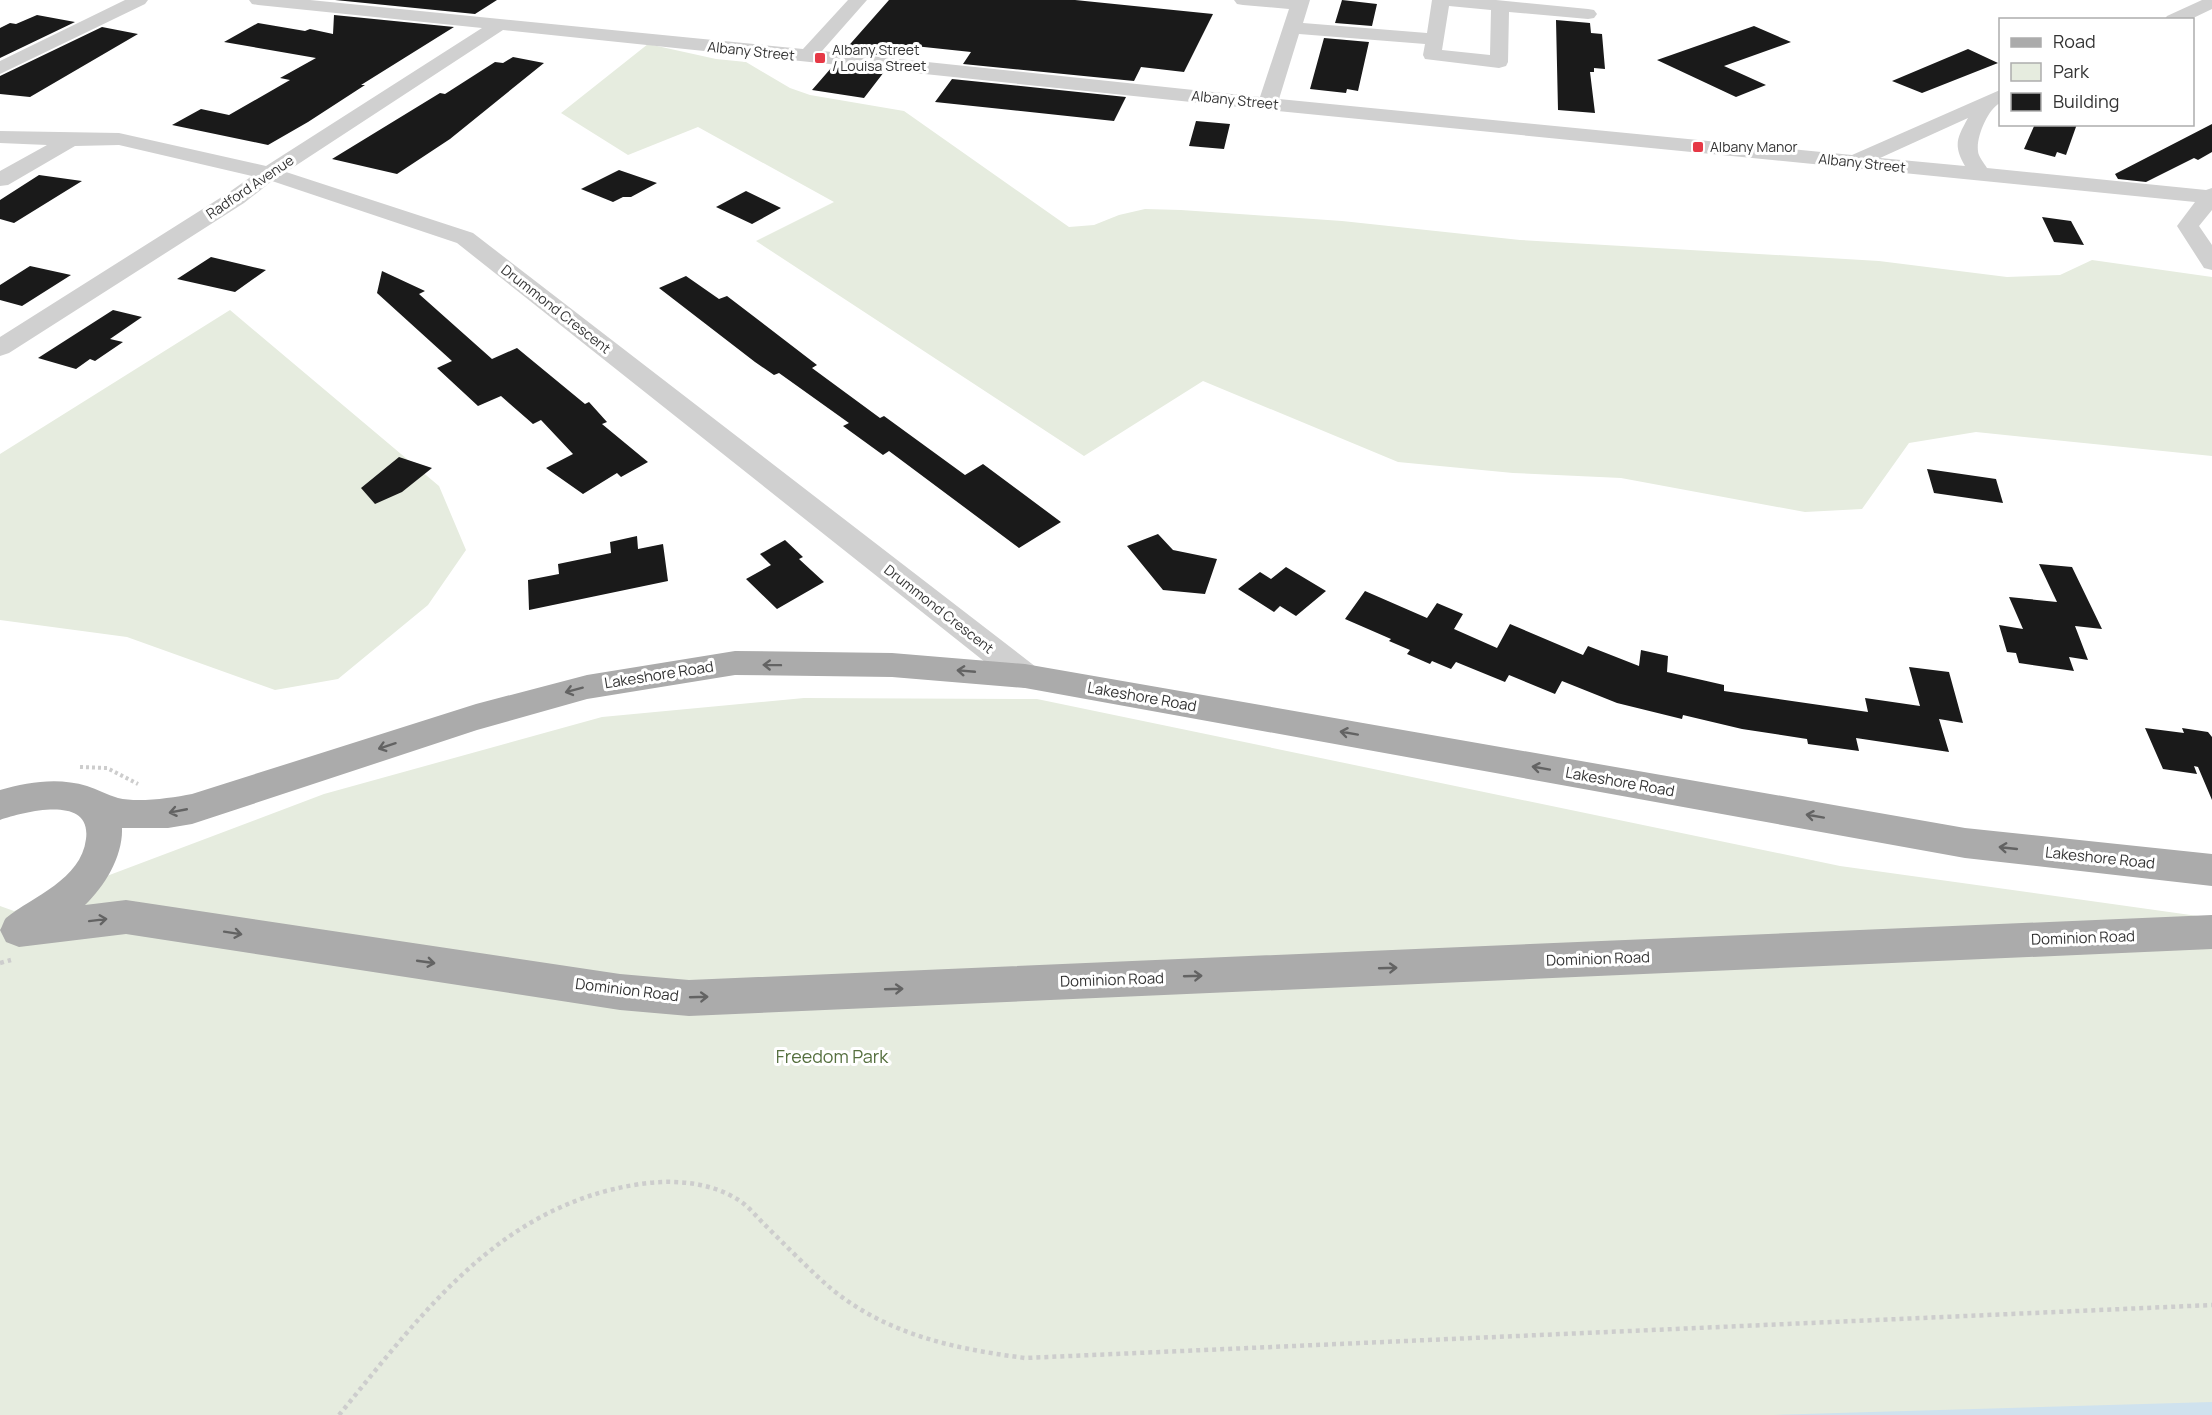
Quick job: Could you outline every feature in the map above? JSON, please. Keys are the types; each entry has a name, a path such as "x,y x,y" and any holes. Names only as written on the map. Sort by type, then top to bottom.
{"main road":[{"name":"Lakeshore Road","path":"42,794 64,794 78,783 117,813 168,813 192,809 476,717 587,687 735,663 892,665 1025,676 1965,843 2212,870"},
{"path":"9,934 51,911 78,888 94,865 103,844 104,825 97,810 78,783"},
{"path":"0,799 42,794"},
{"path":"0,805 42,794"},
{"name":"Dominion Road","path":"9,934 126,917 620,992 689,998 2212,932"}],"street":[{"path":"0,68 139,0"},
{"name":"Albany Street","path":"258,0 806,57 996,74 1268,104 2211,196"},
{"path":"806,57 858,0"},
{"path":"1243,0 1300,3 1268,104"},
{"path":"1500,6 1499,62 1432,55 1441,0 1588,14"},
{"path":"2177,18 2212,2"},
{"name":"Radford Avenue","path":"0,348 236,198 268,173 500,24"},
{"path":"1293,28 1434,39"},
{"path":"1853,162 1994,99"},
{"path":"1980,174 1967,152 1970,133 1994,99"},
{"name":"Drummond Crescent","path":"0,137 71,140 119,139 268,173 465,238 1025,676"},
{"path":"0,180 71,140"},
{"path":"2211,196 2188,226 2212,263"}],"path":[{"path":"78,783 107,768 142,786"},
{"path":"339,1415 440,1296 493,1248 532,1220 568,1203 641,1182 697,1184 740,1201 839,1295 879,1321 923,1340 973,1352 1025,1358 2212,1305"}],"green space":[{"path":"648,44 716,59 746,62 790,88 810,95 904,111 1069,227 1094,225 1119,215 1145,209 1181,210 1342,221 1520,240 1879,261 2007,277 2060,275 2092,260 2212,277 2212,456 1976,432 1909,443 1862,509 1805,512 1621,478 1513,473 1398,462 1203,381 1084,456 756,241 834,202 698,127 628,155 561,113"},
{"path":"230,310 439,486 466,550 428,605 338,679 275,690 127,637 0,620 0,454"},
{"name":"Freedom Park","path":"804,698 1037,699 1840,866 2212,918 2212,1415 0,1415 0,906 14,911 324,794 602,717"}],"water":[{"path":"2212,1402 2212,1415 1773,1415"}],"building":[{"path":"335,0 497,0 475,14"},
{"path":"889,0 1075,0 1213,14 1184,72 1141,67 1134,81 963,64 971,52 905,45 896,57 844,51"},
{"path":"1342,0 1377,4 1372,26 1335,23"},
{"path":"37,15 75,22 0,58 0,28"},
{"path":"334,15 454,27 361,85 365,85 308,122 268,145 172,125 201,109 229,115 290,80 280,78 316,58 224,42 258,23 333,34"},
{"path":"1556,20 1590,23 1591,33 1602,34 1605,69 1594,68 1594,72 1590,72 1595,113 1558,110"},
{"path":"1754,26 1791,42 1724,66 1766,85 1736,97 1657,60"},
{"path":"102,27 138,34 30,97 0,94 0,76"},
{"path":"1324,38 1369,42 1358,91 1347,89 1346,93 1310,89"},
{"path":"1968,49 1998,63 1922,93 1892,81"},
{"path":"513,57 544,63 450,139 397,174 332,159 440,93 445,94 495,62 503,63"},
{"path":"832,67 884,72 864,98 812,90"},
{"path":"952,79 1126,97 1114,121 935,102"},
{"path":"1196,121 1230,124 1224,149 1189,146"},
{"path":"2212,124 2212,152 2198,160 2194,158 2146,182 2118,179 2115,174"},
{"path":"2034,126 2076,126 2066,155 2057,152 2055,157 2024,149"},
{"path":"619,170 657,183 631,197 623,197 613,202 581,189"},
{"path":"39,175 82,181 14,223 0,219 0,200"},
{"path":"746,191 781,208 752,224 716,207"},
{"path":"2042,217 2071,221 2084,245 2054,242"},
{"path":"211,257 266,270 235,292 177,279"},
{"path":"30,266 71,275 22,306 0,300 0,285"},
{"path":"382,271 425,291 419,294 492,359 517,348 585,404 589,402 607,422 602,424 648,462 621,477 617,473 583,494 546,468 573,454 541,420 533,424 501,396 478,406 437,368 452,361 377,293"},
{"path":"686,276 719,299 727,296 817,365 812,368 880,418 884,416 965,475 983,464 1061,522 1019,548 889,451 883,455 843,426 849,423 779,373 774,375 755,362 659,288"},
{"path":"113,310 142,317 110,339 123,342 95,361 90,359 76,369 38,358"},
{"path":"399,457 432,468 402,492 375,504 361,488"},
{"path":"1927,469 1996,479 2003,503 1934,493"},
{"path":"1158,534 1173,550 1217,559 1205,594 1163,590 1127,546"},
{"path":"637,536 638,549 663,544 668,581 529,610 528,580 559,574 558,564 611,553 610,542"},
{"path":"785,540 803,557 799,559 824,582 777,609 746,579 771,565 760,554"},
{"path":"2039,564 2072,567 2102,629 2075,626 2088,660 2069,657 2074,671 2019,663 2016,653 2007,652 1999,625 2023,629 2009,597 2057,602"},
{"path":"1286,567 1326,591 1296,616 1280,606 1274,612 1238,589 1260,572 1271,579"},
{"path":"1365,591 1427,618 1437,603 1463,614 1454,629 1497,648 1510,624 1583,655 1588,646 1639,666 1641,650 1668,656 1667,672 1724,685 1724,691 1868,712 1865,698 1920,706 1909,667 1949,672 1963,723 1939,719 1949,752 1856,738 1859,751 1808,744 1807,739 1742,729 1683,715 1682,719 1617,703 1562,681 1555,694 1509,675 1505,682 1456,662 1451,669 1432,661 1430,664 1407,654 1410,650 1389,641 1391,639 1345,619"},
{"path":"2145,728 2184,733 2182,728 2208,732 2212,737 2212,800 2198,767 2194,766 2197,774 2163,769"}],"place":[{"name":"Albany Street / Louisa Street","path":"820,58"},
{"name":"Albany Manor","path":"1698,147"}]}
